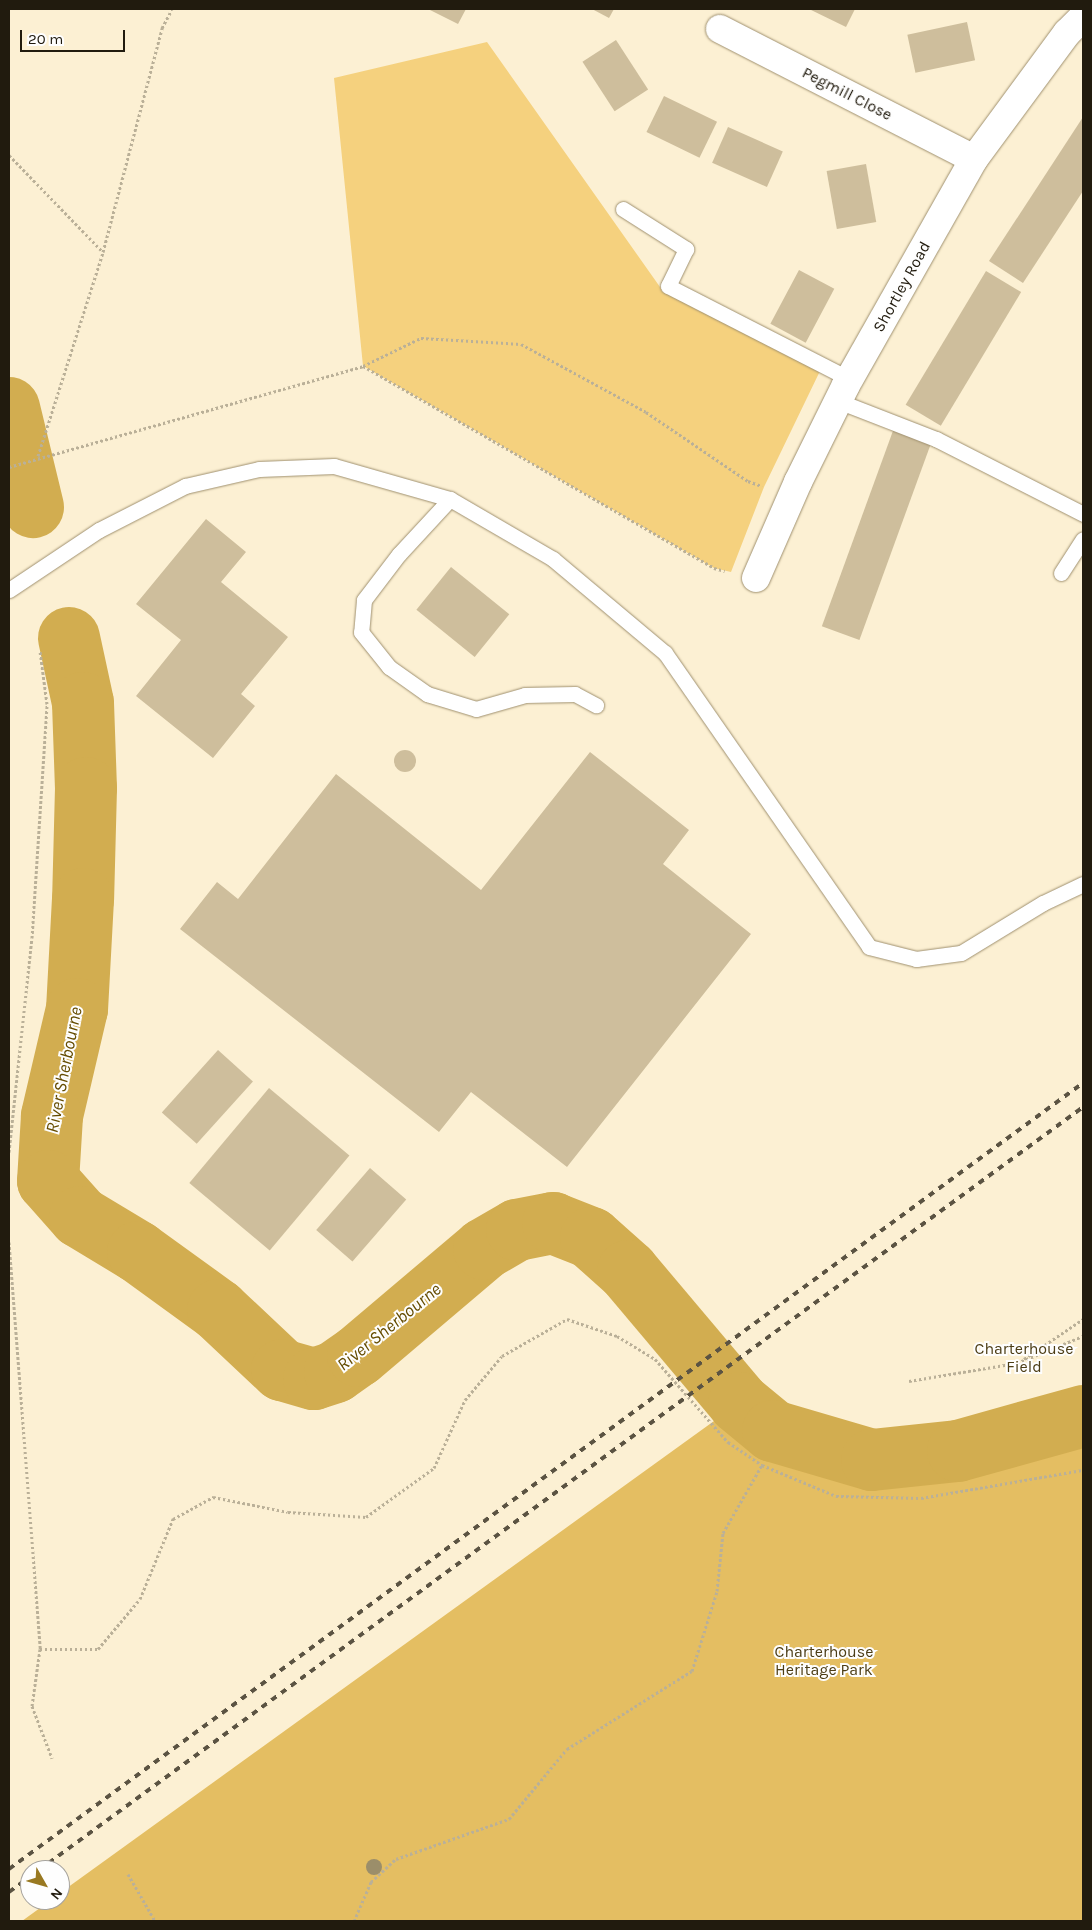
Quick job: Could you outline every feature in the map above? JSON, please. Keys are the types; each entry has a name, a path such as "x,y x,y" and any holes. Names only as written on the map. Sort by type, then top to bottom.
{"street":[{"name":"Shortley Road","path":"756,578 790,497 844,390 974,159 1067,33 1083,17"},
{"name":"Pegmill Close","path":"720,29 974,159"}],"lane":[{"path":"623,209 686,249 668,286 844,390 1083,514"},
{"path":"9,590 99,530 185,486 259,469 334,466 450,499 553,559 665,653 869,947 916,959 961,954 1043,902 1083,884"},
{"path":"450,499 399,554 364,600 361,632 389,667 427,694 468,707 476,709 525,695 575,694 596,705"},
{"path":"1061,573 1083,539"}],"path":[{"path":"38,457 103,252 162,28 172,9"},
{"path":"9,155 103,252"},
{"path":"9,467 38,457 363,366 420,338 521,344 646,412 748,481 790,497"},
{"path":"363,366 714,568 756,578"},
{"path":"9,1152 32,938 47,704 40,651"},
{"path":"9,1242 40,1649 32,1706 52,1758"},
{"path":"40,1649 98,1649 140,1599 173,1519 212,1497 288,1512 366,1517 434,1468 465,1400 502,1356 567,1319 617,1336 655,1359 728,1442 762,1465 836,1496 921,1498 1083,1470"},
{"path":"1017,1363 1083,1319"},
{"path":"909,1381 1017,1363 1083,1336"},
{"path":"354,1921 371,1882 396,1859 509,1819 567,1749 692,1671 717,1591 723,1533 762,1465"},
{"path":"128,1874 155,1921"}],"shaded area":[{"path":"487,42 660,287 820,371 764,487 731,572 714,568 363,366 334,78"}],"green space":[{"name":"Charterhouse Heritage Park","path":"739,1403 843,1452 1083,1425 1083,1921 22,1921 37,1910 70,1910 70,1886"}],"building":[{"path":"428,9 466,9 458,24"},
{"path":"592,9 614,9 609,18"},
{"path":"809,9 855,9 846,27"},
{"path":"967,22 975,60 915,73 907,35"},
{"path":"616,40 648,89 615,111 582,62"},
{"path":"664,96 717,122 699,158 646,132"},
{"path":"1083,117 1083,191 1023,283 989,261"},
{"path":"728,127 783,151 767,187 712,163"},
{"path":"866,164 876,222 837,229 827,171"},
{"path":"799,270 834,289 806,343 770,324"},
{"path":"986,271 1021,292 941,426 906,405"},
{"path":"894,428 932,442 859,640 822,626"},
{"path":"206,519 246,552 221,582 288,637 241,694 255,706 213,758 136,696 181,640 136,604"},
{"path":"451,567 509,614 475,657 416,610"},
{"path":"405,750 413,753 416,761 413,769 405,772 397,769 394,761 397,753"},
{"path":"590,752 689,830 663,864 751,934 567,1167 471,1092 439,1132 180,929 217,882 238,899 336,774 481,890"},
{"path":"218,1050 253,1081 197,1144 162,1112"},
{"path":"269,1088 349,1155 270,1250 189,1183"},
{"path":"370,1168 406,1199 352,1261 316,1230"}],"waterway":[{"name":"River Sherbourne","path":"9,408 33,507"},
{"name":"River Sherbourne","path":"69,638 83,703 86,788 83,899 77,1009 52,1116 48,1181 80,1217 138,1252 218,1310 282,1370 314,1379 335,1372 358,1356 484,1249 517,1230 553,1223 591,1238 628,1271 739,1403 773,1431 872,1460 958,1451 1083,1416"}],"railway":[{"path":"9,1869 1083,1083"},
{"path":"53,1860 1083,1107"},
{"path":"9,1892 20,1884"}],"park label":[{"name":"Charterhouse Field","path":"1024,1358"}]}
